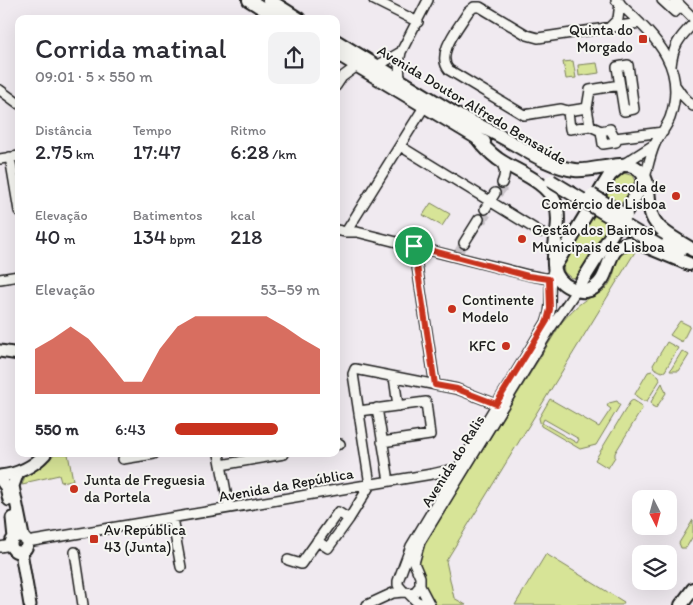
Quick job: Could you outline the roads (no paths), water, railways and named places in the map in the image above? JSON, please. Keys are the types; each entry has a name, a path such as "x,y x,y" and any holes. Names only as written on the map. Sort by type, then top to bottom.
{"highway":[{"path":"249,0 273,15"},
{"path":"269,0 293,15"},
{"name":"Avenida Doutor Alfredo Bensaúde","path":"340,43 461,117 553,178 692,263"},
{"name":"Avenida Doutor Alfredo Bensaúde","path":"341,56 477,138 553,178"},
{"path":"461,117 560,167 589,170 622,165 636,168 645,178 652,216 658,226 693,250"},
{"path":"477,138 491,154 540,184 554,202 559,217 551,273"},
{"path":"551,273 610,175 622,165"},
{"path":"576,291 645,178"},
{"path":"551,273 564,285 576,291 590,290 604,276 614,251 619,246 628,242 636,242 692,263"},
{"path":"681,605 693,589"}],"main road":[{"path":"0,351 15,353"},
{"path":"30,605 6,487 0,477 18,472 42,457"},
{"path":"16,543 13,486 18,472"}],"street":[{"path":"374,0 418,22"},
{"path":"400,80 399,62 401,52 428,0"},
{"path":"662,0 675,12 678,3 693,18"},
{"path":"618,2 654,37 663,49 674,82 674,102 671,115 664,132 655,144 645,178"},
{"path":"608,28 618,20 618,2"},
{"path":"587,108 524,114 449,70 444,62 444,53 473,4 534,37 542,38 640,23"},
{"path":"670,66 680,37 693,24"},
{"path":"654,37 668,41 680,37"},
{"path":"377,66 401,52"},
{"path":"341,56 342,77"},
{"path":"628,65 634,109 624,111 620,85 618,66 628,65"},
{"path":"340,80 357,66"},
{"path":"674,82 682,95 693,106"},
{"path":"590,126 587,108 590,90 620,85"},
{"path":"0,90 15,101"},
{"path":"346,232 424,107"},
{"path":"568,110 570,129 590,126 601,131 610,129 616,142 603,144 601,131"},
{"path":"615,138 664,132"},
{"path":"632,136 640,141 644,150"},
{"path":"622,165 655,144"},
{"path":"400,146 489,206 540,232"},
{"path":"0,159 14,157"},
{"path":"501,161 505,171 503,184 510,176 522,174"},
{"path":"489,206 497,194"},
{"path":"466,243 481,220"},
{"path":"340,231 358,232 459,255 528,276 551,273"},
{"path":"414,246 435,385"},
{"name":"Avenida do Ralis","path":"399,576 410,546 547,321 550,309 551,273"},
{"path":"0,279 15,277"},
{"name":"Avenida do Ralis","path":"418,574 414,563 420,542 576,291"},
{"path":"317,541 328,548 370,485 353,374 355,369 457,389 496,404"},
{"path":"394,377 398,406"},
{"path":"359,411 426,402 430,435 382,442"},
{"path":"377,408 388,474"},
{"path":"123,459 135,457"},
{"path":"220,457 229,508"},
{"path":"221,465 267,457"},
{"name":"Avenida da República","path":"16,543 370,485 458,468"},
{"path":"432,474 437,476 442,482 443,492"},
{"path":"288,560 301,564 338,512 349,519"},
{"path":"172,518 181,567"},
{"path":"75,552 83,605"},
{"path":"424,605 416,601 398,585 399,576 408,570 418,574 420,586 430,605"},
{"path":"368,605 393,593 414,593 420,586"}],"tunnel":[{"path":"498,194 505,185"},
{"path":"482,221 489,211"},
{"path":"458,253 464,243"}],"place":[{"name":"Quinta do Morgado","path":"643,39"},
{"name":"Escola de Comércio de Lisboa","path":"676,196"},
{"name":"Gestão dos Bairros Municipais de Lisboa","path":"522,239"},
{"name":"Continente Modelo","path":"452,309"},
{"name":"KFC","path":"506,346"},
{"name":"Junta de Freguesia da Portela","path":"74,489"},
{"name":"Av República 43 (Junta)","path":"94,539"}]}
